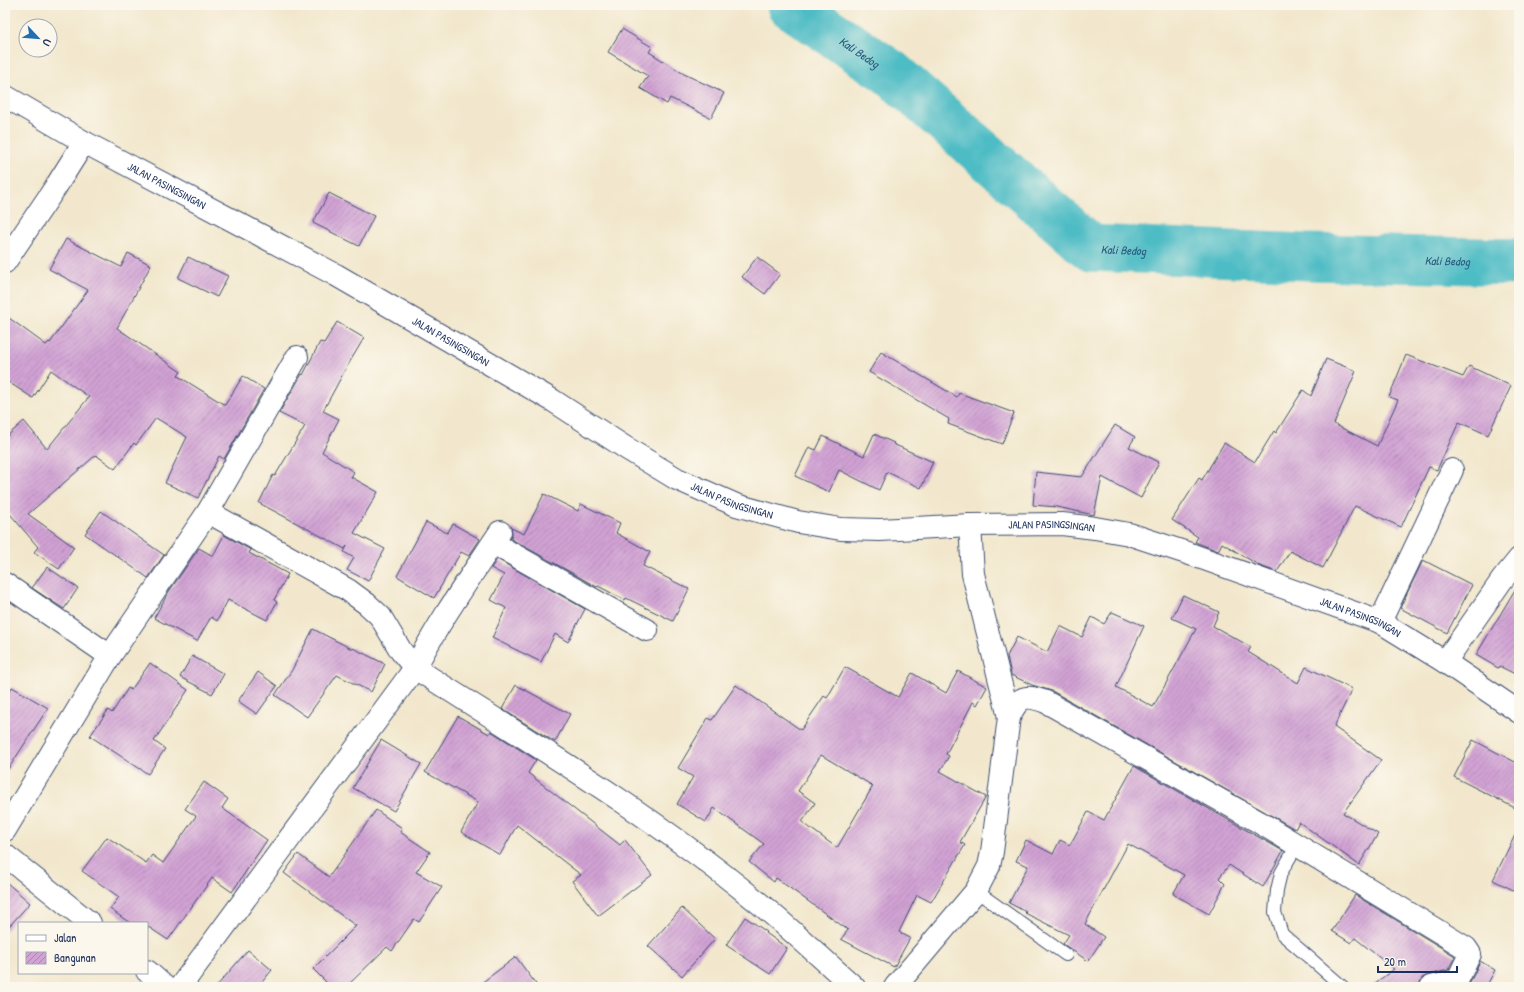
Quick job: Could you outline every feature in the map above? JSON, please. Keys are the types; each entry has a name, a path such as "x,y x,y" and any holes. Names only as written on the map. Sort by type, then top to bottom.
{"street":[{"name":"JALAN PASINGSINGAN","path":"5,96 80,149 336,275 552,400 677,479 736,505 798,522 841,529 970,530 1062,524 1129,534 1380,622 1445,662 1519,712"},
{"path":"5,262 80,149"},
{"path":"5,830 110,656 208,512 297,357"},
{"path":"1380,622 1452,470"},
{"path":"208,512 348,590 380,616 401,651 415,668 604,789 657,826 755,899 854,987"},
{"path":"970,530 973,574 1009,717"},
{"path":"180,987 415,668 448,611 496,537 647,630"},
{"path":"1445,662 1502,580 1519,559"},
{"path":"5,584 110,656"},
{"path":"895,987 976,891 989,866 1009,717 1014,707 1023,698 1033,696 1259,822 1466,948 1470,954 1457,981 1457,985 1431,987"},
{"path":"5,855 89,922"},
{"path":"148,972 165,987"}],"lane":[{"path":"1297,845 1280,873 1277,890 1275,912 1282,934 1343,987"},
{"path":"976,891 1066,955"}],"building":[{"path":"622,29 652,47 649,52 684,74 724,93 711,118 670,98 667,104 640,88 648,76 608,52"},
{"path":"329,193 374,216 359,246 313,223"},
{"path":"66,239 121,267 128,253 151,265 117,328 181,372 178,376 225,405 243,376 264,389 224,459 219,456 198,498 165,483 187,437 156,418 136,445 134,443 115,469 96,455 28,514 74,547 59,569 34,552 38,547 5,508 5,438 24,421 47,449 89,397 51,370 33,398 5,380 5,315 46,345 49,342 50,343 88,290 49,269"},
{"path":"188,257 228,276 217,297 178,278"},
{"path":"757,257 780,274 765,294 742,277"},
{"path":"337,322 364,338 323,411 339,419 322,452 354,472 351,477 378,492 354,533 385,549 368,581 347,570 354,558 344,552 347,546 345,549 259,503 273,475 275,476 305,426 279,413 302,374 303,375 320,342 324,343"},
{"path":"881,352 957,397 959,393 1014,413 1002,444 948,424 949,419 869,372"},
{"path":"1406,355 1463,377 1469,366 1511,386 1488,435 1459,422 1437,470 1429,467 1401,527 1355,506 1323,568 1290,551 1277,572 1260,566 1222,543 1218,551 1195,542 1198,537 1172,520 1199,478 1202,480 1224,443 1255,462 1274,431 1276,433 1303,390 1311,396 1326,359 1356,371 1334,424 1377,446 1398,400 1389,397"},
{"path":"1115,425 1135,437 1129,447 1159,462 1141,498 1102,477 1094,515 1057,507 1033,505 1036,472 1082,477"},
{"path":"874,434 933,462 921,488 887,472 879,490 839,470 829,492 795,476 809,447 816,450 823,436 864,456"},
{"path":"544,494 578,511 581,504 620,523 616,533 650,552 643,566 689,589 673,621 626,598 625,600 598,586 597,587 511,539 511,528 524,534"},
{"path":"101,511 164,555 148,578 85,534"},
{"path":"426,522 447,533 453,524 480,539 469,556 461,552 434,598 397,576"},
{"path":"224,535 251,550 249,553 288,574 274,600 277,602 267,620 228,600 217,621 211,617 197,641 154,618 168,593 199,548 213,556"},
{"path":"497,559 585,609 568,642 555,634 541,662 492,638 506,608 491,600 504,575 491,568"},
{"path":"1423,560 1472,585 1447,633 1400,608"},
{"path":"47,567 78,588 64,609 32,588"},
{"path":"1519,583 1519,676 1499,666 1498,668 1476,655"},
{"path":"1183,595 1219,612 1213,626 1251,647 1248,652 1298,683 1306,667 1352,689 1334,727 1381,760 1343,813 1378,834 1359,865 1299,822 1295,829 1052,691 1032,685 1011,675 1007,656 1017,637 1047,652 1060,626 1082,637 1092,617 1104,624 1112,612 1144,626 1116,687 1153,707 1196,629 1172,618"},
{"path":"313,629 385,664 371,692 337,675 307,717 275,695 292,670"},
{"path":"192,656 224,674 212,694 180,677"},
{"path":"150,663 188,690 154,741 165,749 148,774 90,736 108,710 112,713 128,688 131,690"},
{"path":"845,667 898,697 912,673 946,693 958,671 987,687 977,705 973,702 946,754 949,756 940,771 986,797 960,842 965,845 931,902 917,895 899,932 910,938 894,967 841,939 848,930 776,878 774,882 749,862 764,844 714,808 706,822 677,804 693,777 678,768 708,718 712,720 736,685 801,730 824,696 827,698","holes":["821,755 873,786 837,848 802,822 815,803 798,791"]},
{"path":"258,672 277,686 257,714 238,701"},
{"path":"516,685 570,714 555,742 502,709"},
{"path":"12,687 48,708 5,774 5,699"},
{"path":"458,716 489,734 491,731 536,760 528,773 620,845 625,840 652,875 598,916 572,881 581,875 517,825 500,855 461,832 478,802 425,772"},
{"path":"381,740 421,764 394,811 353,788"},
{"path":"1473,740 1519,764 1519,810 1454,777"},
{"path":"1134,766 1283,851 1263,887 1229,865 1219,878 1225,884 1209,914 1173,894 1184,875 1128,844 1085,924 1104,937 1088,961 1063,944 1069,935 1025,913 1026,912 1009,903 1028,866 1016,861 1026,840 1053,854 1060,840 1070,845 1088,812 1104,820"},
{"path":"204,782 228,799 222,808 267,840 232,892 212,878 168,940 148,927 148,922 129,922 110,909 119,897 82,871 107,837 146,863 152,855 163,863 196,816 185,809"},
{"path":"376,810 402,828 400,832 430,852 416,872 442,887 419,922 414,919 392,951 387,947 346,987 331,987 313,969 356,926 284,873 298,854 329,877"},
{"path":"1519,827 1519,893 1493,880"},
{"path":"5,881 30,903 5,931"},
{"path":"1355,895 1455,956 1448,970 1428,975 1422,978 1419,985 1413,987 1370,987 1394,969 1355,938 1351,943 1332,931"},
{"path":"682,908 715,939 682,976 648,946"},
{"path":"745,917 787,948 770,974 726,945"},
{"path":"248,950 272,970 258,987 216,987"},
{"path":"516,957 538,987 476,987"},
{"path":"1480,961 1495,970 1486,987 1468,987"}],"waterway":[{"name":"Kali Bedog","path":"790,5 891,73 1091,248 1307,257 1519,262"}]}
